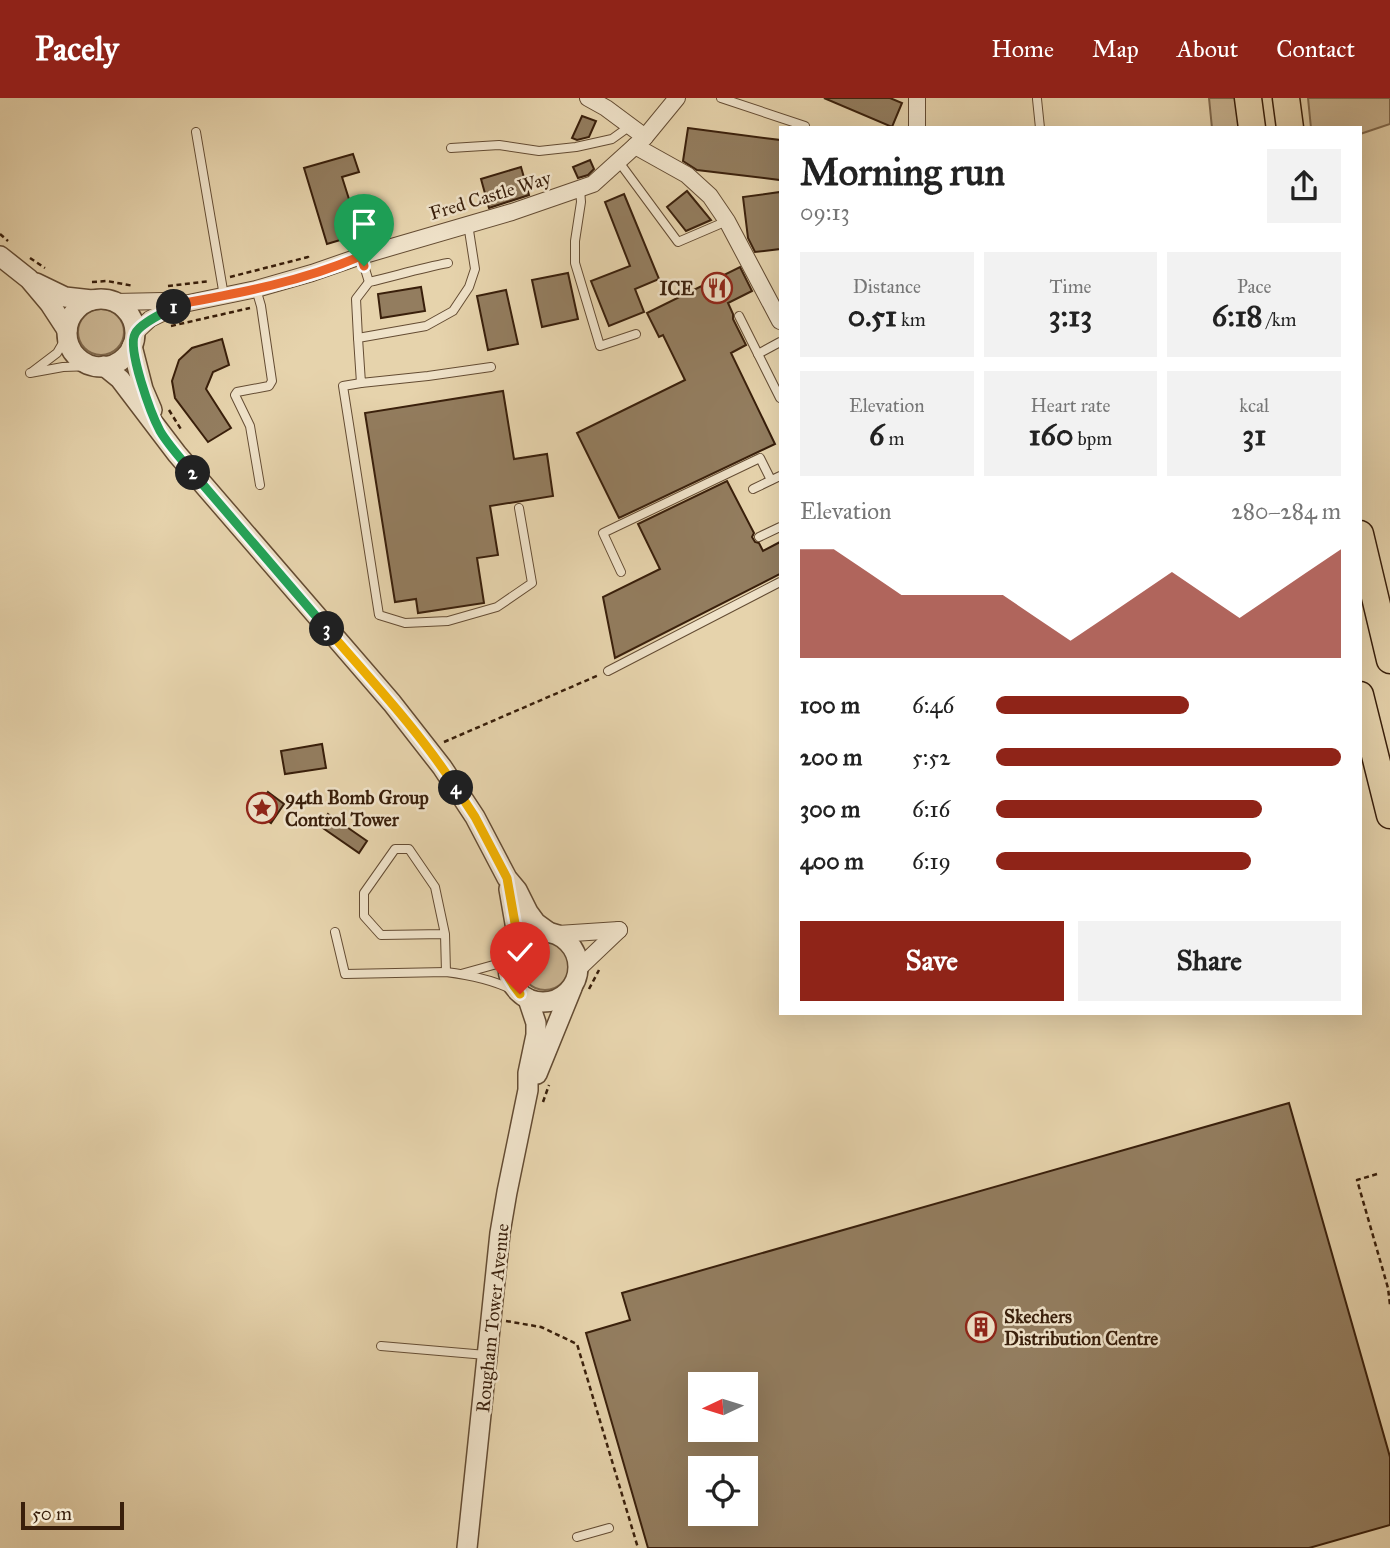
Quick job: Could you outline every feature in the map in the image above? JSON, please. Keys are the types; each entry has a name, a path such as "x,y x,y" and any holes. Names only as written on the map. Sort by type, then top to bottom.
{"highway":[{"path":"1248,98 1252,126"},
{"path":"1286,98 1290,126"},
{"path":"1362,542 1390,660"},
{"path":"1362,703 1390,815"}],"street":[{"path":"589,98 630,126 640,142 687,175 710,196 727,221 779,319"},
{"name":"Fred Castle Way","path":"179,304 256,289 312,273 593,184 640,142 677,98"},
{"path":"917,98 917,126"},
{"path":"4,248 50,304 76,355 84,362 99,366 120,379 194,474 392,704 442,767 475,817 528,912 536,923 567,940 573,949 578,959 580,982"},
{"path":"29,279 65,297 88,292 116,302 163,301 179,304"},
{"path":"67,333 69,320 88,292"},
{"path":"116,302 123,307 133,324 133,340 143,389 160,430"},
{"path":"99,366 120,360 127,354 133,340 150,319 179,304"},
{"path":"507,878 516,929 511,953 508,968 509,978 524,996 538,1002 548,1002 567,993 580,982 619,930 537,932 519,941 511,953"},
{"name":"Rougham Tower Avenue","path":"467,1548 500,1233 536,1096 537,1074 580,982"},
{"name":"Rougham Tower Avenue","path":"524,996 533,1011 536,1025 528,1073 536,1096"}],"lane":[{"path":"722,98 805,126"},
{"path":"1037,98 1040,126"},
{"path":"451,148 499,145 539,151 576,148 612,139 630,126"},
{"path":"196,132 224,296"},
{"path":"619,162 678,242 727,221"},
{"path":"580,188 582,202 575,241 575,263 600,346 636,334"},
{"path":"358,338 425,326 453,311 468,287 475,269 468,225"},
{"path":"361,256 369,282"},
{"path":"361,383 356,299 369,282 448,263"},
{"path":"256,289 261,306 272,384 237,392 235,395 250,426 260,485"},
{"path":"739,316 779,396"},
{"path":"67,333 57,353 30,373 63,367 99,366"},
{"path":"758,354 779,343"},
{"path":"491,367 343,386 379,615 405,623 448,621 497,607 532,583 519,508"},
{"path":"621,572 604,533 760,458 771,480"},
{"path":"753,489 779,476"},
{"path":"759,537 779,527"},
{"path":"608,671 779,583"},
{"path":"445,934 382,935 364,916 364,893 395,849 409,849 435,887 445,934 446,972"},
{"path":"335,932 345,974 446,972 503,985 524,996"},
{"path":"461,974 497,964 511,953"},
{"path":"380,1346 487,1355"},
{"path":"576,1537 609,1528"}],"path":[{"path":"0,234 4,248"},
{"path":"25,254 53,273"},
{"path":"165,286 220,279 308,257 312,273"},
{"path":"88,292 107,281 147,286 146,301"},
{"path":"150,319 159,331 261,306"},
{"path":"168,407 182,432"},
{"path":"444,742 608,671"},
{"path":"580,982 599,970"},
{"path":"536,1096 551,1079"},
{"path":"1377,1174 1357,1180 1388,1287 1390,1306"},
{"path":"506,1321 541,1327 577,1344 638,1548"}],"shaded area":[{"path":"1209,98 1242,98 1244,126 1212,126"},
{"path":"1308,98 1390,98 1390,124 1362,133 1362,126 1311,126"},
{"path":"101,309 110,310 117,316 123,323 123,341 117,348 110,354 101,355 92,354 85,348 79,341 78,332 79,323 85,316 92,310"},
{"path":"545,942 562,949 569,966 562,983 545,990 528,983 521,966 528,949"}],"building":[{"path":"824,98 890,98 902,103 892,126"},
{"path":"582,116 596,121 589,137 577,140 572,138"},
{"path":"688,128 779,140 779,180 697,170 683,161"},
{"path":"353,154 359,172 342,177 360,234 327,244 304,168"},
{"path":"590,160 594,169 588,175 578,178 573,167"},
{"path":"521,167 529,195 489,208 481,179"},
{"path":"687,191 711,220 686,231 667,207"},
{"path":"779,192 779,249 755,252 748,238 743,197"},
{"path":"624,194 659,279 635,289 644,312 609,326 591,281 630,266 605,202"},
{"path":"740,267 752,291 728,303 746,345 731,353 775,444 619,518 577,433 685,380 663,335 659,337 647,313"},
{"path":"568,273 578,319 542,327 532,280"},
{"path":"421,287 425,311 381,318 378,294"},
{"path":"506,290 518,344 488,350 477,296"},
{"path":"222,339 229,365 213,372 206,389 231,428 208,442 175,398 172,381 179,360 192,348"},
{"path":"503,391 514,459 547,454 553,496 490,506 498,555 477,558 484,603 418,613 416,599 395,602 365,413"},
{"path":"727,481 754,533 752,537 755,542 759,543 763,551 779,543 779,575 615,658 603,597 660,569 638,524"},
{"path":"322,744 326,768 285,774 281,751"},
{"path":"268,792 284,804 271,823 254,811"},
{"path":"328,814 367,841 359,853 320,826"},
{"name":"Skechers Distribution Centre","path":"1289,1103 1390,1457 1390,1525 1309,1548 648,1548 586,1333 630,1320 622,1293"}],"place":[{"name":"ICE","path":"717,288"},
{"name":"94th Bomb Group Control Tower","path":"262,808"},
{"name":"Skechers Distribution Centre","path":"981,1327"}],"route":[{"path":"364,266 361,256 256,289 179,304 150,319 135,333 132,346 143,389 160,430 177,454 392,704 442,767 475,817 507,878 516,929 509,958 509,978 520,994"}]}
